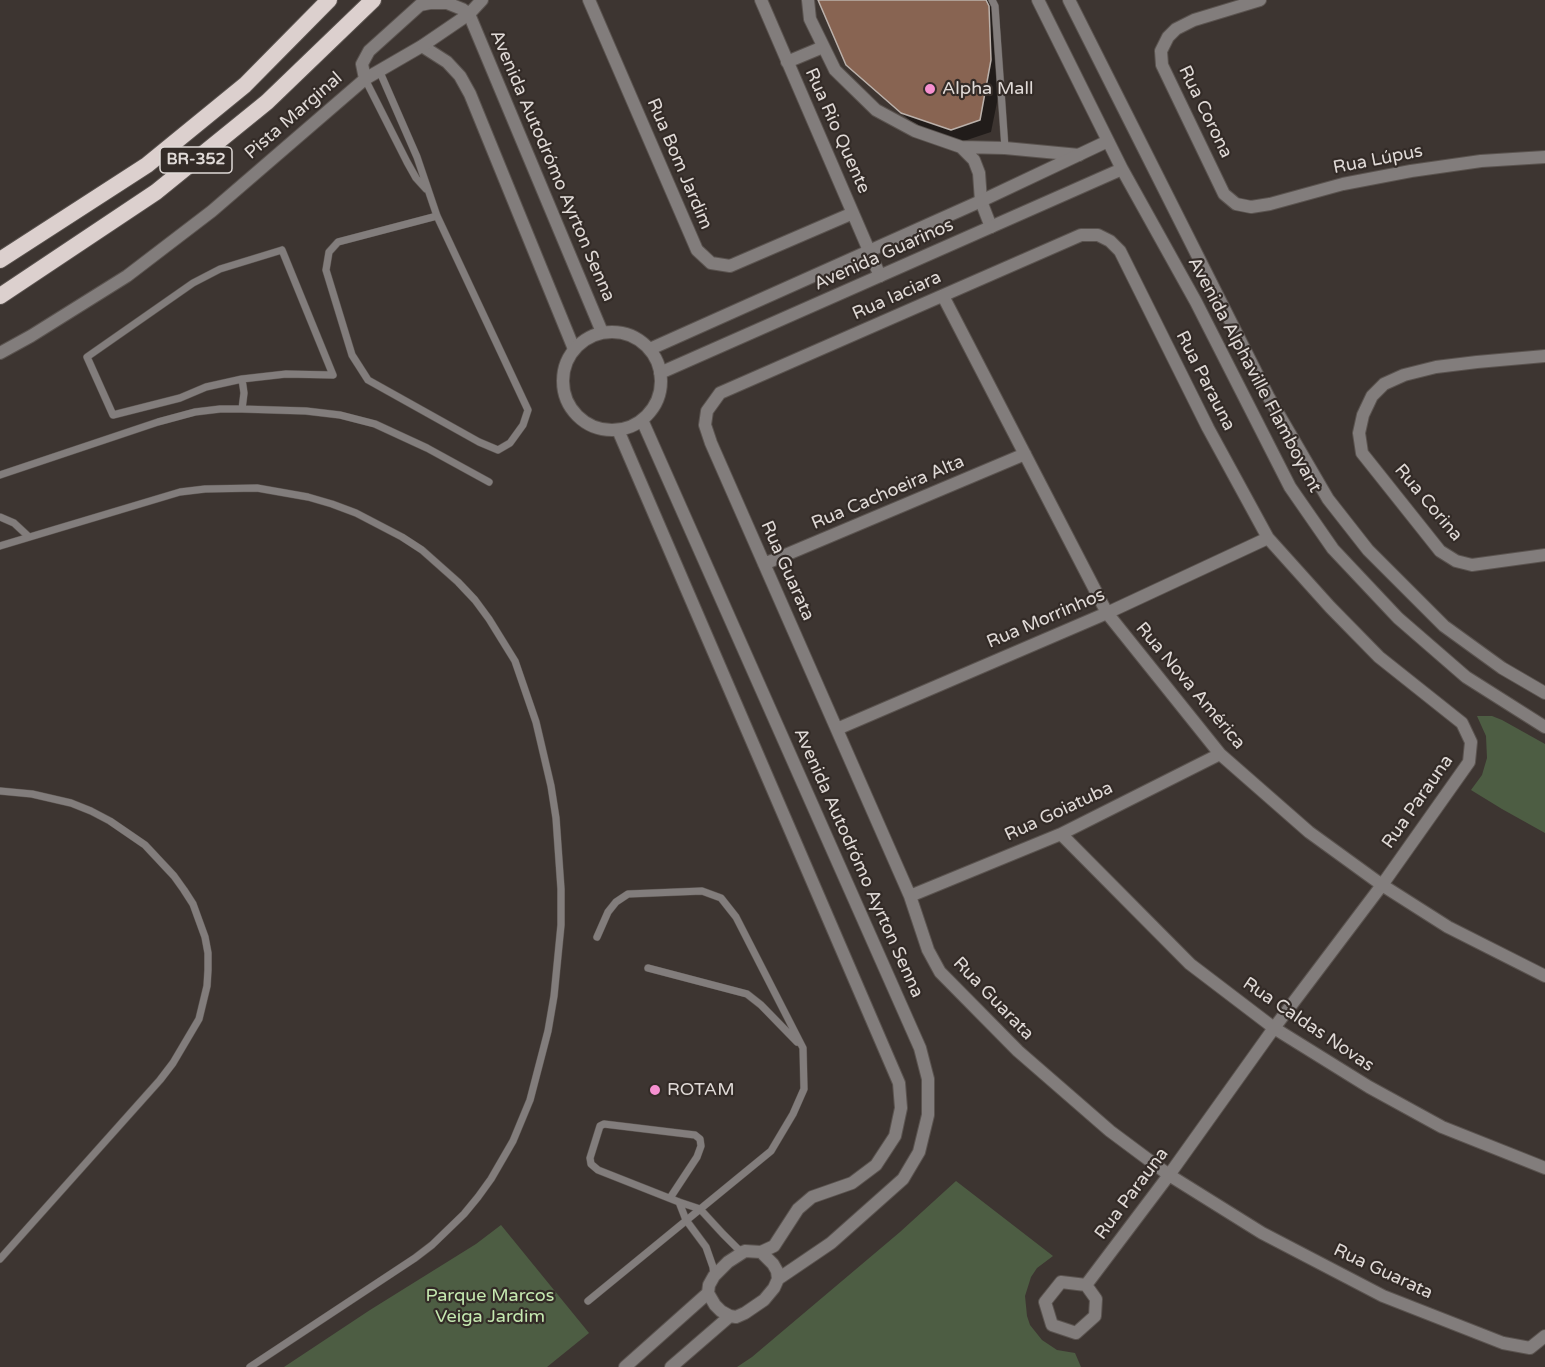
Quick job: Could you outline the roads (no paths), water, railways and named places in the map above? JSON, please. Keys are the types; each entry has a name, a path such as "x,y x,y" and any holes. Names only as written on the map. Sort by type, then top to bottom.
{"highway":[{"name":"BR-352","path":"0,260 147,165 245,85 328,0"},
{"name":"BR-352","path":"0,296 156,192 267,102 373,0"}],"street":[{"name":"Pista Marginal","path":"0,353 127,276 212,211 365,79 422,46 469,14 482,0"},
{"name":"Rua Bom Jardim","path":"589,0 697,250 711,263 730,266 853,213"},
{"name":"Rua Rio Quente","path":"761,0 880,276"},
{"path":"808,0 810,19 835,70 876,110 915,131 961,147 1005,148 1079,155"},
{"name":"Avenida Alphaville Flamboyant","path":"1038,0 1122,169 1196,302 1290,487 1333,549 1398,618 1466,677 1545,727"},
{"name":"Avenida Alphaville Flamboyant","path":"1069,0 1268,396 1328,499 1368,550 1444,626 1502,668 1545,693"},
{"name":"Rua Corona","path":"1224,194 1162,65 1161,51 1176,29 1194,20 1260,0"},
{"path":"365,79 362,64 369,51 420,6 430,3 447,3 469,14"},
{"name":"Avenida Autodrómo Ayrton Senna","path":"469,14 602,332"},
{"path":"422,46 447,62 460,76 470,94 574,349"},
{"path":"787,62 824,47"},
{"name":"Avenida Guarinos","path":"650,349 981,201 1108,141"},
{"path":"961,147 974,160 979,173 981,201 991,227"},
{"name":"Rua Lúpus","path":"1224,194 1236,204 1251,207 1343,184 1411,171 1481,161 1545,157"},
{"name":"Avenida Guarinos","path":"660,373 1122,169"},
{"name":"Rua Iaciara","path":"705,425 707,411 720,393 1081,235 1098,235 1110,241 1120,251"},
{"name":"Rua Parauna","path":"1086,1285 1382,885 1469,762 1471,742 1462,723 1379,657 1268,538 1208,428 1120,251"},
{"path":"1196,302 1216,292"},
{"name":"Rua Nova América","path":"943,296 1107,613 1220,754 1309,832 1382,885 1448,927 1545,976"},
{"path":"602,332 628,334 640,340 650,349 657,361 660,373 657,399 651,410 642,420 618,430 601,429 586,423 573,411 565,396 562,380 566,363 574,349 587,338 602,332"},
{"name":"Rua Corina","path":"1545,356 1477,362 1404,375 1384,384 1372,396 1363,415 1359,433 1362,453 1440,551 1456,561 1472,565 1545,555"},
{"name":"Avenida Autodrómo Ayrton Senna","path":"642,420 920,1048 928,1079 928,1115 924,1133 919,1152 903,1179 831,1243 778,1279 764,1300 745,1313 736,1317 730,1316 671,1367"},
{"name":"Rua Guarata","path":"705,425 910,896 928,950 940,972 1018,1051 1110,1131 1169,1175 1262,1233 1383,1296 1503,1343 1530,1347 1545,1336"},
{"path":"618,430 899,1083 901,1108 895,1136 876,1165 852,1183 812,1197 798,1209 774,1246 761,1252 745,1251 728,1262 714,1276 708,1293 625,1367"},
{"name":"Rua Cachoeira Alta","path":"764,564 1025,454"},
{"name":"Rua Morrinhos","path":"837,729 1107,613 1268,538"},
{"name":"Rua Goiatuba","path":"910,896 1061,834 1220,754"},
{"name":"Rua Caldas Novas","path":"1061,834 1190,963 1274,1028 1369,1087 1442,1127 1545,1168"},
{"path":"761,1252 773,1264 778,1279"},
{"path":"1061,1282 1086,1285 1096,1299 1095,1316 1076,1333 1052,1325 1045,1302 1061,1282"},
{"path":"708,1293 721,1311 730,1316"}],"lane":[{"path":"992,0 995,6 1005,148"},
{"path":"379,70 424,174 437,216 528,410 523,425 510,442 498,450 479,442 368,381 352,355 326,270 329,252 338,242 437,216"},
{"path":"365,79 394,140 416,178 428,191"},
{"path":"394,140 407,132"},
{"path":"282,250 333,375 286,374 242,379 206,387 180,398 112,415 87,357 193,283 220,270 282,250"},
{"path":"242,379 244,393 242,409"},
{"path":"0,475 158,422 195,412 242,409 317,412 375,424 427,448 489,482"},
{"path":"0,546 180,492 257,488 299,495 332,504 364,516 402,537 434,561 475,600 515,661 536,722 556,818 561,925 548,1031 530,1100 513,1141 478,1197 432,1245 250,1367"},
{"path":"0,517 14,523 28,537"},
{"path":"0,791 32,794 71,803 110,821 145,845 174,876 193,904 205,936 208,970 207,986 199,1018 173,1063 0,1259"},
{"path":"588,1301 771,1151 793,1114 804,1089 803,1048 736,916 721,898 702,891 628,894 616,902 608,912 597,937"},
{"path":"648,968 747,994 803,1048"},
{"path":"670,1198 697,1157 701,1146 700,1139 695,1135 604,1124 600,1126 590,1158 591,1164 598,1170 679,1202 700,1209 738,1249 745,1251"},
{"path":"679,1202 686,1220 706,1246 714,1276"}],"place":[{"name":"Alpha Mall","path":"930,89"},
{"name":"ROTAM","path":"655,1090"}],"park label":[{"name":"Parque Marcos Veiga Jardim","path":"490,1306"}]}
